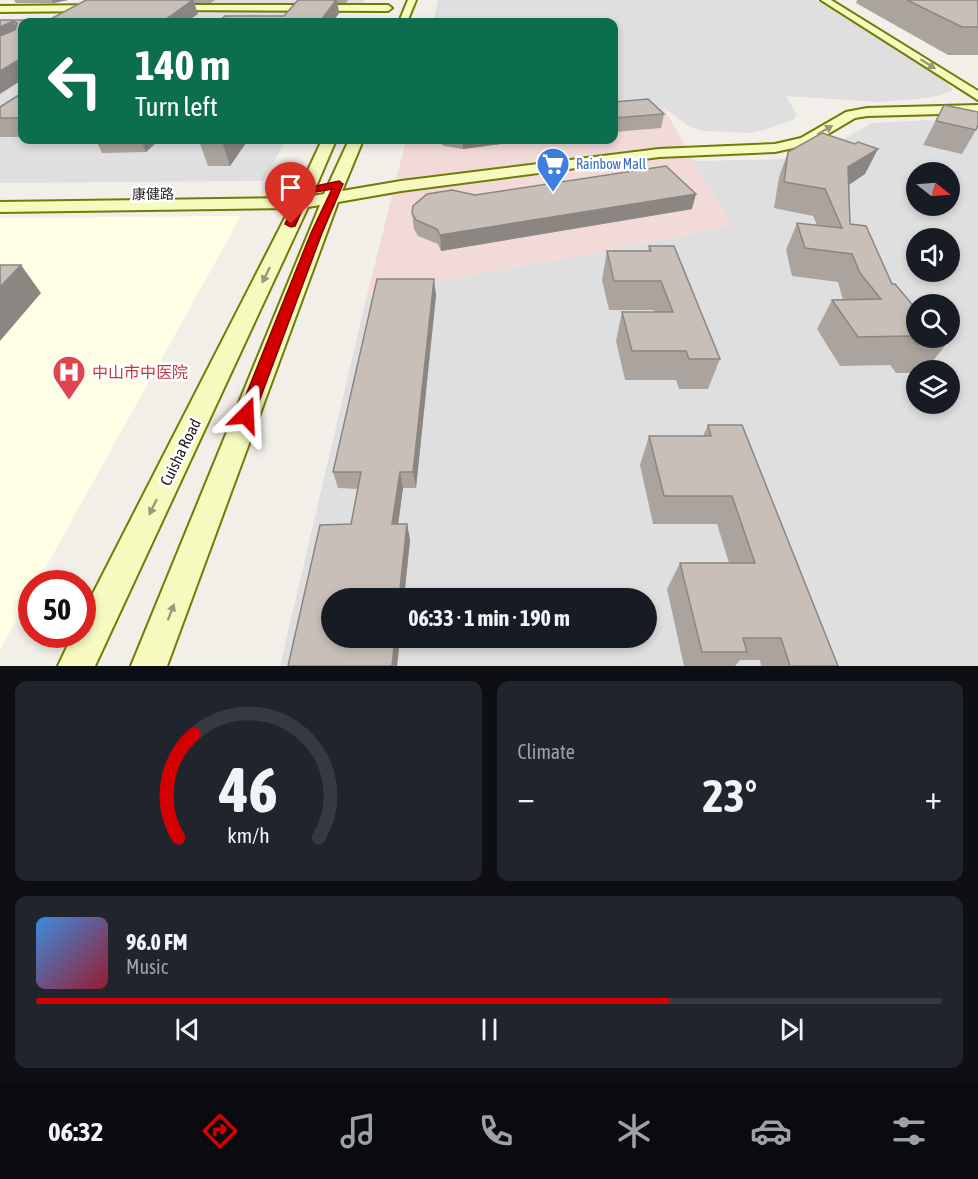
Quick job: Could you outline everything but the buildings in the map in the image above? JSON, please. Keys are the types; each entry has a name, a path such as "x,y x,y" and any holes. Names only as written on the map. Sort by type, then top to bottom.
{"street":[{"path":"405,18 412,0"},
{"path":"825,0 978,96"},
{"path":"838,0 968,76"},
{"path":"0,9 112,8"},
{"path":"160,8 388,8"},
{"path":"303,197 682,143 764,142 790,135 821,116 842,109 978,102"},
{"path":"567,160 687,150 775,148 806,141 851,115 978,109"},
{"name":"Cuisha Road","path":"76,666 327,144"},
{"path":"149,666 316,233 354,144"},
{"name":"康健路","path":"0,196 303,197"},
{"name":"康健路","path":"0,207 303,197"}],"shaded area":[{"path":"107,0 365,0 363,4 300,4 287,18 73,18"},
{"path":"438,0 816,0 946,81 953,90 941,95 918,99 878,102 786,96 797,115 793,120 748,133 704,131 690,127 663,107 618,108 618,18 434,18"},
{"path":"0,82 18,82 18,144 284,144 263,181 0,183"},
{"name":"Rainbow Mall","path":"663,107 731,225 367,295 405,144 618,144 618,108"},
{"path":"929,120 978,131 978,666 280,666 367,295 731,225 694,161 790,159 828,149 871,123"},
{"name":"中山市中医院","path":"241,216 44,570 18,570 18,617 0,650 0,218"}],"place":[{"name":"Rainbow Mall","path":"553,193"},
{"name":"中山市中医院","path":"69,401"}],"route":[{"path":"246,415 316,233 339,184 306,191 291,224"}]}
